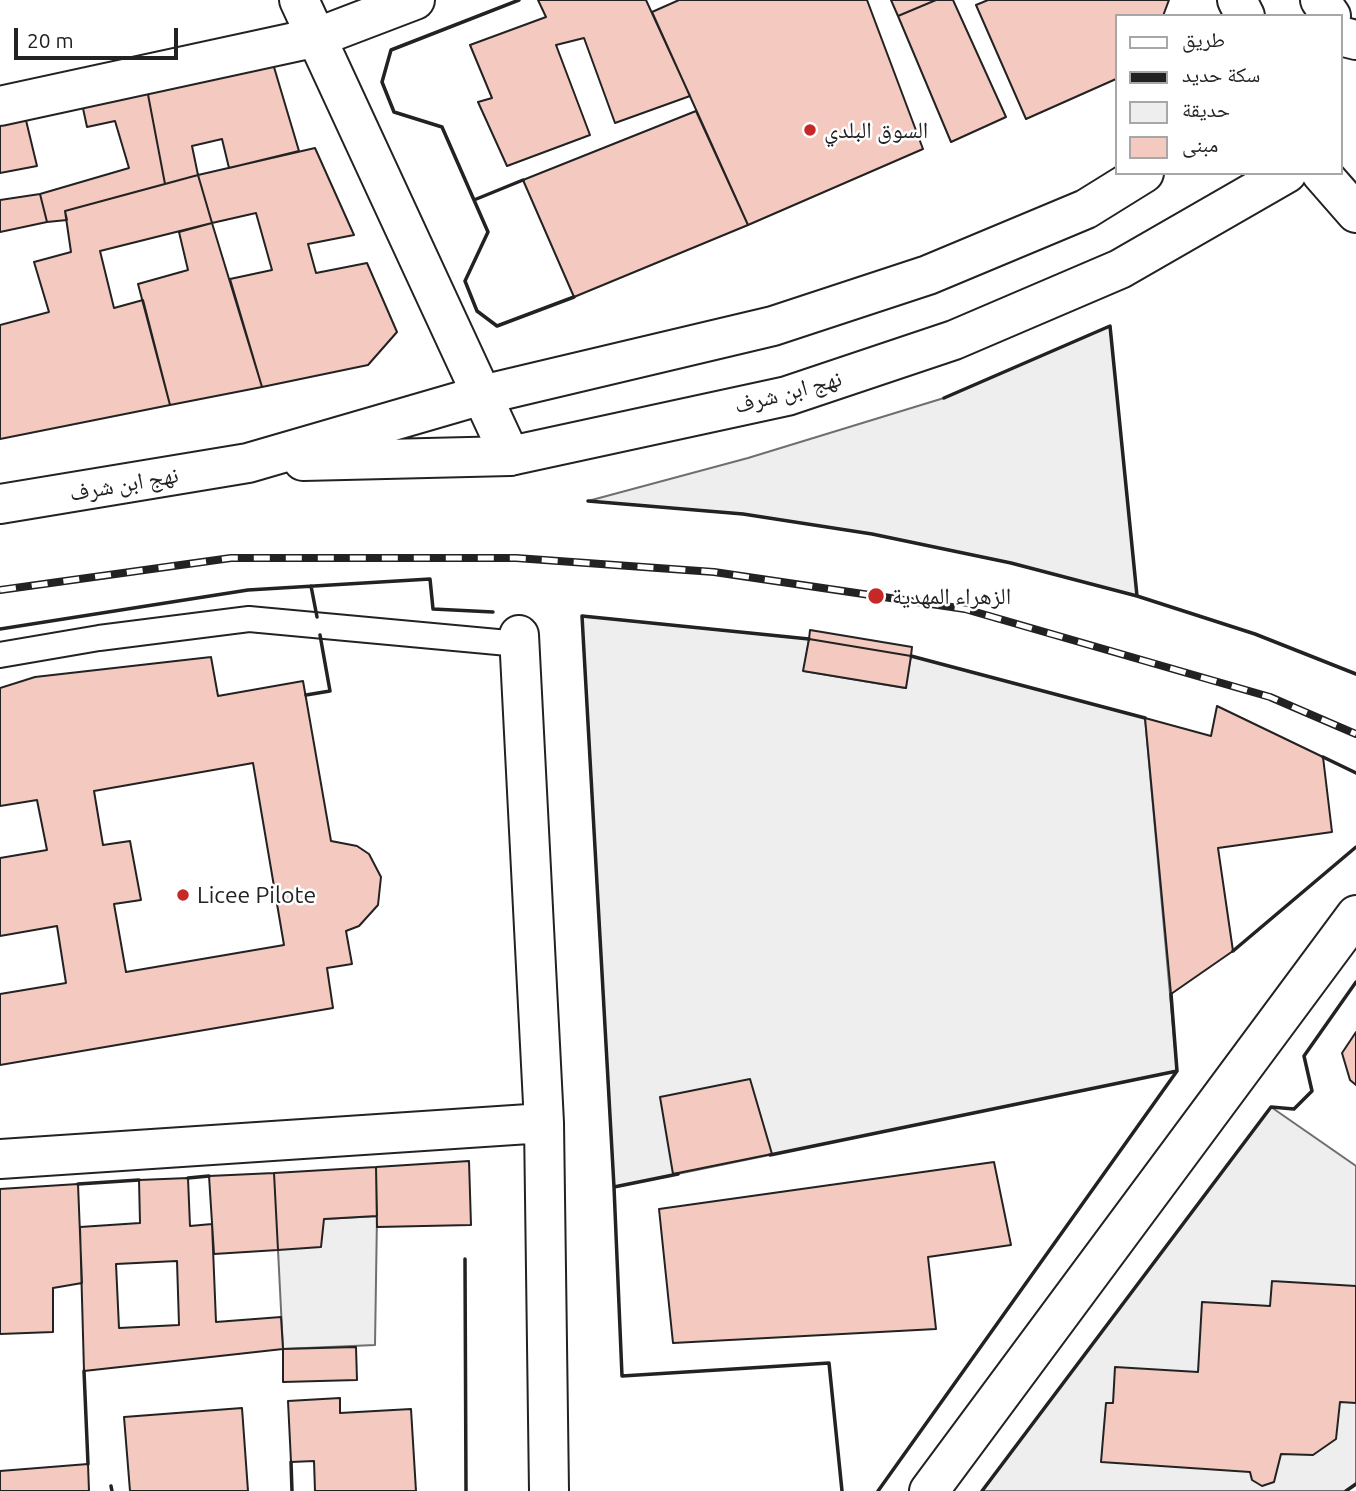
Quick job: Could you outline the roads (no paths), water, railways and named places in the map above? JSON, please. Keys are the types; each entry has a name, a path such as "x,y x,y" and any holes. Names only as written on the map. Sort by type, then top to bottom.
{"street":[{"path":"299,0 510,456"},
{"path":"0,106 318,37 415,0"},
{"name":"نهج ابن شرف","path":"0,504 248,463 482,395 773,326 915,279 1086,209 1141,175"},
{"name":"نهج ابن شرف","path":"248,463 510,456 787,396 954,340 1120,269 1284,175"},
{"path":"1323,175 1356,213"},
{"path":"519,639 544,1122 549,1491"},
{"path":"929,1491 1356,915"},
{"path":"0,1159 544,1122"}],"lane":[{"path":"0,655 99,638 249,620 519,639"}],"railway":[{"path":"0,590 231,558 516,558 714,572 965,609 1270,697 1356,734"}],"place":[{"name":"السوق البلدي","path":"810,130"},
{"name":"الزهراء المهدية","path":"876,596"},
{"name":"Licee Pilote","path":"183,895"}]}
